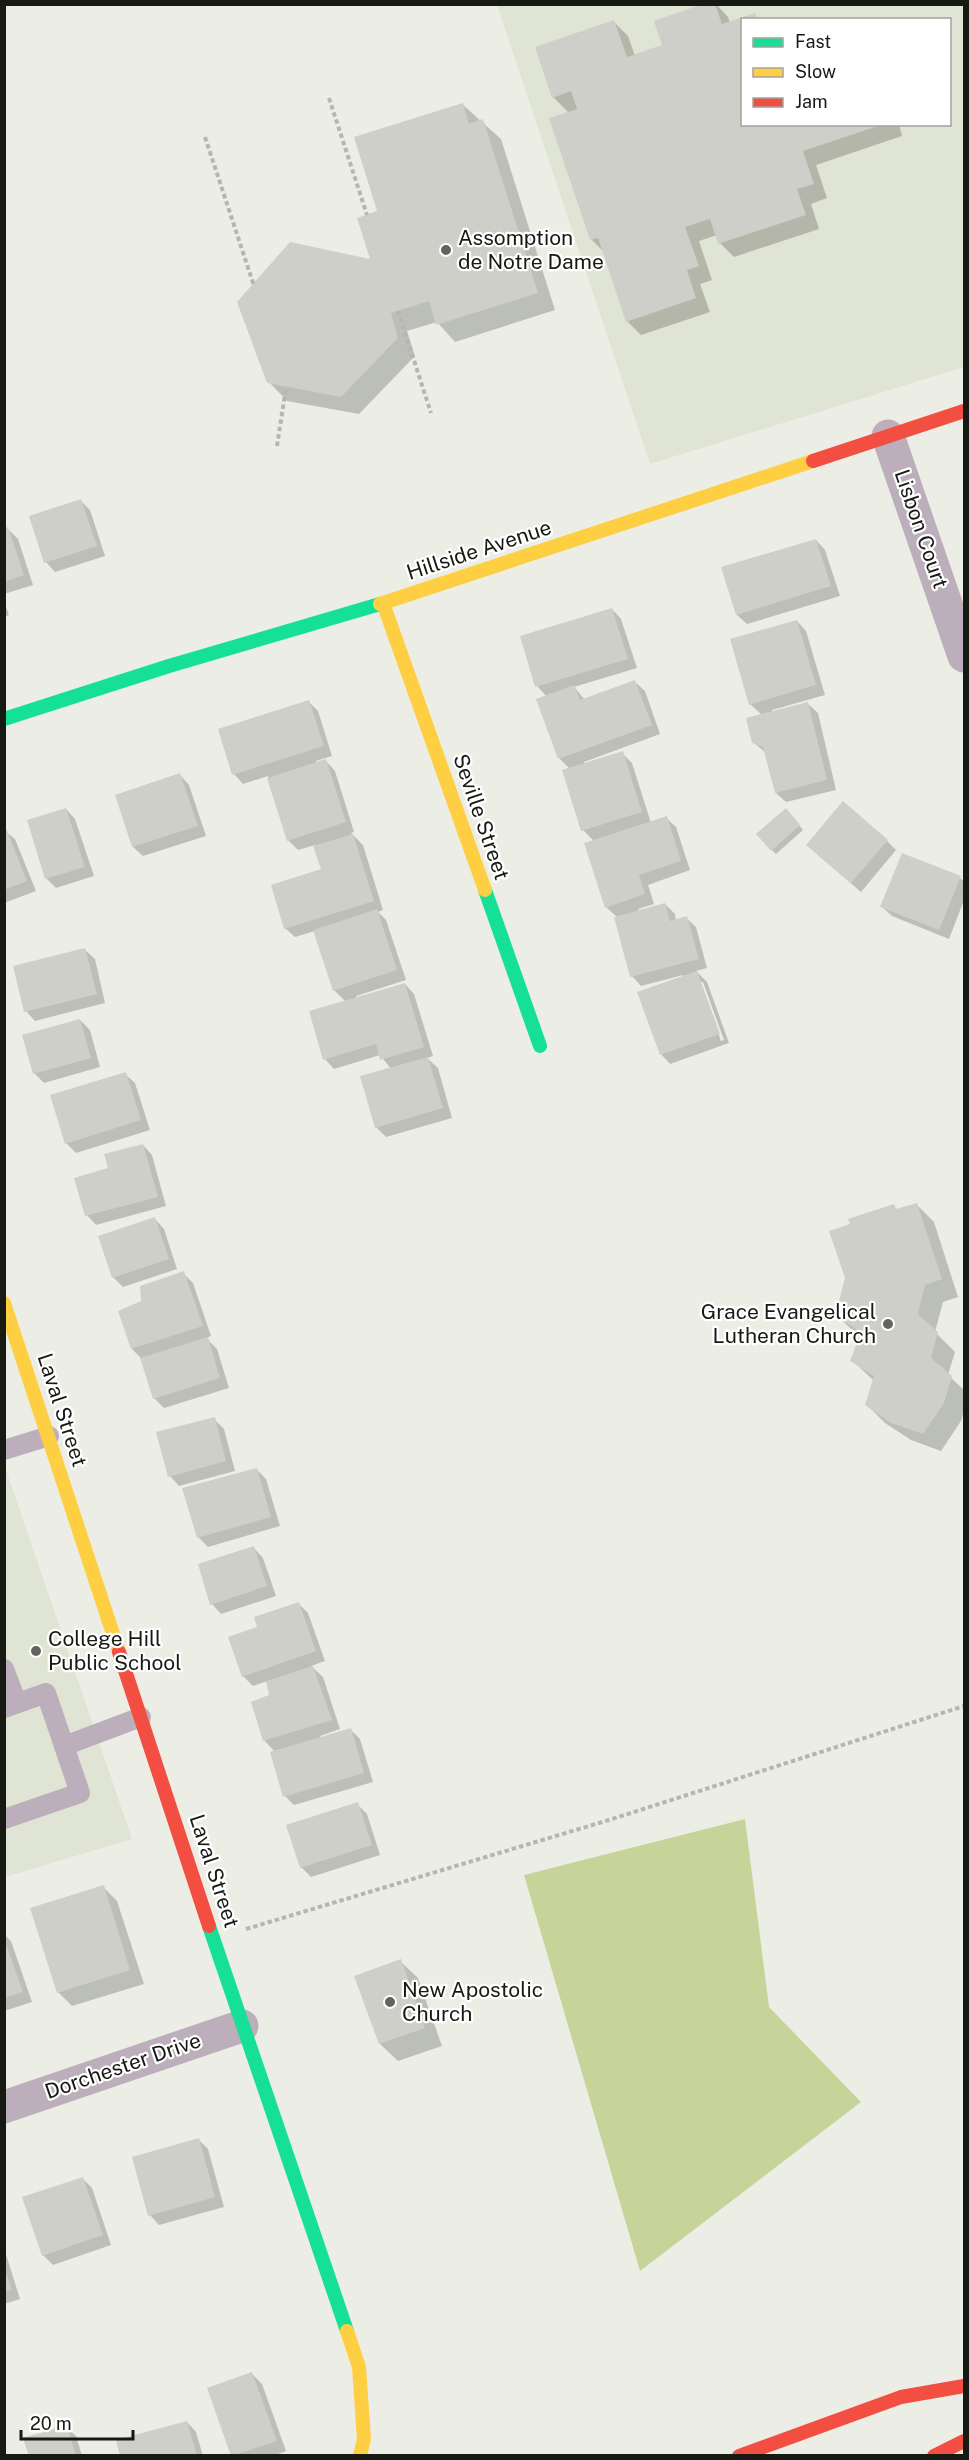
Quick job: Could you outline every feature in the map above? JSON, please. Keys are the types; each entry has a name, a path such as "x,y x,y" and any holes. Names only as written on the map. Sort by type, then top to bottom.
{"main road":[{"name":"Hillside Avenue","path":"4,719 169,666 383,603 964,411"},
{"name":"Seville Street","path":"383,603 540,1046"},
{"name":"Laval Street","path":"4,1302 242,2026 359,2367 364,2439 360,2456"},
{"path":"739,2456 901,2397 964,2386"},
{"path":"934,2456 964,2441"}],"street":[{"name":"Lisbon Court","path":"888,436 964,656"},
{"name":"Dorchester Drive","path":"4,2106 242,2026"}],"lane":[{"path":"4,1450 48,1436"},
{"path":"4,1669 11,1706 46,1694 80,1793 4,1819"},
{"path":"64,1746 141,1717"}],"path":[{"path":"329,98 367,215"},
{"path":"205,137 254,286"},
{"path":"398,311 431,413"},
{"path":"277,446 286,388"},
{"path":"214,1939 609,1821 964,1706"}],"shaded area":[{"path":"497,5 964,5 964,367 650,464"},
{"name":"College Hill Public School","path":"4,1464 132,1839 5,1877 4,1877"}],"green space":[{"path":"745,1819 769,2007 861,2102 640,2271 524,1875"}],"building":[{"path":"703,4 715,4 722,24 755,13 756,18 741,18 741,126 878,126 803,151 814,184 797,189 806,215 718,244 710,219 685,227 699,266 687,270 696,298 626,322 598,238 590,240 549,118 577,109 571,91 552,98 535,47 614,20 627,57 662,45 654,21"},
{"name":"Assomption de Notre Dame","path":"463,103 469,124 483,119 538,293 436,325 429,301 391,313 398,338 341,397 267,383 237,302 290,242 370,259 357,218 377,211 354,137"},
{"path":"81,499 97,546 44,563 29,516"},
{"path":"8,527 24,575 4,582 4,529"},
{"path":"816,539 831,586 736,615 721,567"},
{"path":"612,608 628,659 535,687 520,636"},
{"path":"797,620 816,685 749,705 730,639"},
{"path":"635,680 652,725 558,759 536,699 574,685 580,700"},
{"path":"309,700 324,746 232,775 218,729"},
{"path":"808,702 827,780 775,793 763,747 752,743 746,718"},
{"path":"623,751 642,812 581,831 562,770"},
{"path":"326,759 346,822 287,841 267,778"},
{"path":"180,773 198,826 132,847 115,795"},
{"path":"843,801 888,840 851,883 806,845"},
{"path":"66,808 85,867 45,879 27,820"},
{"path":"786,808 800,825 771,851 756,834"},
{"path":"667,816 681,861 639,875 645,894 605,908 584,843"},
{"path":"6,828 27,881 4,890 4,829"},
{"path":"353,834 374,901 284,929 271,885 321,869 313,846"},
{"path":"902,853 961,876 939,930 880,907"},
{"path":"665,903 670,921 687,916 699,959 630,977 614,917"},
{"path":"377,909 397,970 333,991 313,930"},
{"path":"85,948 97,994 24,1012 13,966"},
{"path":"697,971 720,1034 660,1055 637,992"},
{"path":"405,983 424,1047 380,1060 376,1044 323,1060 309,1011"},
{"path":"80,1019 91,1058 33,1074 22,1035"},
{"path":"428,1057 443,1108 375,1128 360,1076"},
{"path":"126,1072 141,1120 65,1144 50,1095"},
{"path":"143,1144 158,1197 85,1216 74,1178 108,1168 104,1154"},
{"name":"Grace Evangelical Lutheran Church","path":"917,1203 942,1279 925,1285 918,1314 938,1332 931,1358 952,1376 944,1403 923,1434 891,1423 865,1405 874,1376 850,1361 861,1332 835,1316 845,1278 829,1231 850,1224 848,1219 894,1204 896,1209"},
{"path":"155,1217 169,1259 112,1278 98,1236"},
{"path":"184,1271 203,1326 131,1349 118,1311 141,1301 140,1286"},
{"path":"208,1337 220,1378 153,1399 140,1358"},
{"path":"215,1417 226,1461 168,1477 156,1432"},
{"path":"257,1468 271,1517 197,1538 182,1488"},
{"path":"254,1546 267,1586 210,1605 198,1564"},
{"path":"299,1602 316,1651 242,1677 228,1637 257,1627 254,1617"},
{"path":"313,1666 332,1720 263,1741 251,1702 269,1695 266,1681"},
{"path":"351,1728 364,1773 283,1797 270,1752"},
{"path":"358,1802 372,1845 300,1868 286,1825"},
{"path":"104,1885 130,1970 57,1993 30,1908"},
{"path":"4,1939 23,1992 4,1998"},
{"name":"New Apostolic Church","path":"401,1959 425,2028 379,2044 354,1976"},
{"path":"199,2138 215,2197 148,2216 132,2157"},
{"path":"83,2177 103,2235 42,2256 22,2197"},
{"path":"4,2268 12,2290 4,2292"},
{"path":"252,2372 277,2441 231,2456 207,2388"},
{"path":"187,2421 197,2456 120,2456 116,2440"},
{"path":"67,2425 76,2456 29,2456 23,2438"}],"traffic: fast":[{"path":"4,719 169,666 380,604"},
{"path":"485,890 540,1046"},
{"path":"209,1926 347,2331"}],"traffic: slow":[{"path":"380,604 813,461"},
{"path":"383,603 485,890"},
{"path":"4,1303 119,1652"},
{"path":"347,2331 359,2367 364,2439 360,2456"}],"traffic: jam":[{"path":"813,461 964,411"},
{"path":"119,1652 209,1926"},
{"path":"739,2456 901,2397 964,2386"},
{"path":"934,2456 964,2441"}],"place":[{"name":"Assomption de Notre Dame","path":"446,250"},
{"name":"Grace Evangelical Lutheran Church","path":"888,1324"},
{"name":"College Hill Public School","path":"36,1651"},
{"name":"New Apostolic Church","path":"390,2002"}]}
